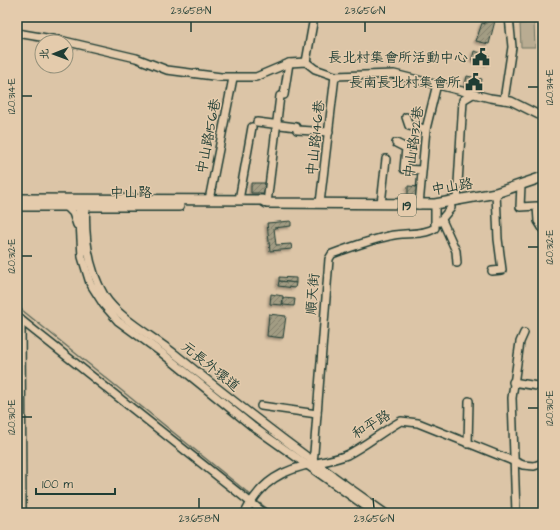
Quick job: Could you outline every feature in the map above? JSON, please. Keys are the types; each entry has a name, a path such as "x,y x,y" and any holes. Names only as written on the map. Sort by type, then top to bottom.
{"main road":[{"name":"中山路","path":"17,199 262,206 267,203 435,204 496,192 543,177"},
{"name":"中山路","path":"17,206 65,205 82,202 209,200 262,200 267,203"}],"street":[{"path":"504,100 512,47 509,17"},
{"path":"306,62 313,23"},
{"path":"17,33 64,41 136,58 167,70 232,78 256,77 289,62 306,62 315,69 335,76 394,74 473,94 511,101 543,117"},
{"path":"267,203 276,125 289,62"},
{"name":"中山路146巷","path":"320,203 335,76"},
{"name":"中山路156巷","path":"209,200 232,78"},
{"name":"中山路132巷","path":"419,204 426,129 437,84"},
{"path":"438,222 451,208 454,201 463,100 473,94"},
{"path":"406,117 409,126 426,129"},
{"path":"240,200 255,125 276,125 329,132"},
{"path":"396,143 406,148 404,168 421,170"},
{"path":"381,204 386,159"},
{"path":"521,185 520,207 537,206 538,222 543,229"},
{"path":"492,271 502,270 498,239 496,192"},
{"name":"元長外環道","path":"82,202 79,230 82,257 90,283 104,305 118,321 162,353 252,426 385,513"},
{"name":"元長外環道","path":"82,202 87,247 95,278 115,309 375,513"},
{"path":"435,204 438,222 456,251 457,263"},
{"path":"65,205 73,212 79,230"},
{"name":"順天街","path":"312,464 317,414 325,284 329,259 332,254 389,236 407,232 428,233 435,228 438,222"},
{"path":"19,317 264,513"},
{"path":"19,317 22,513"},
{"path":"516,513 513,382 520,342 524,333"},
{"path":"513,382 543,387"},
{"path":"468,444 469,401"},
{"path":"261,406 317,414"},
{"name":"和平路","path":"251,502 261,487 275,478 312,464 328,462 347,455 401,421 418,423 523,465 534,466 543,463"},
{"path":"245,513 251,502"}],"shaded area":[{"path":"511,17 539,17 538,22 512,23"},
{"path":"534,23 535,47 521,47 520,24"}],"building":[{"path":"484,17 496,17 489,44 476,41 482,23 485,24"},
{"name":"長北村集會所活動中心","path":"474,51 489,55 487,64 472,60"},
{"name":"長南長北村集會所","path":"467,76 482,79 480,88 465,85"},
{"path":"251,183 266,183 265,193 251,193"},
{"path":"408,186 420,187 417,201 408,201"},
{"path":"291,221 291,226 274,228 276,245 291,244 292,249 270,251 267,223"},
{"path":"279,277 296,278 296,283 279,281"},
{"path":"279,281 296,283 295,288 278,286"},
{"path":"271,294 283,296 282,305 270,304"},
{"path":"283,298 295,299 294,306 283,305"},
{"path":"269,314 286,316 283,338 267,336"}],"waterway":[{"path":"17,306 252,496"},
{"path":"257,501 273,513"}],"place":[{"name":"長北村集會所活動中心","path":"481,57"},
{"name":"長南長北村集會所","path":"474,82"}]}
